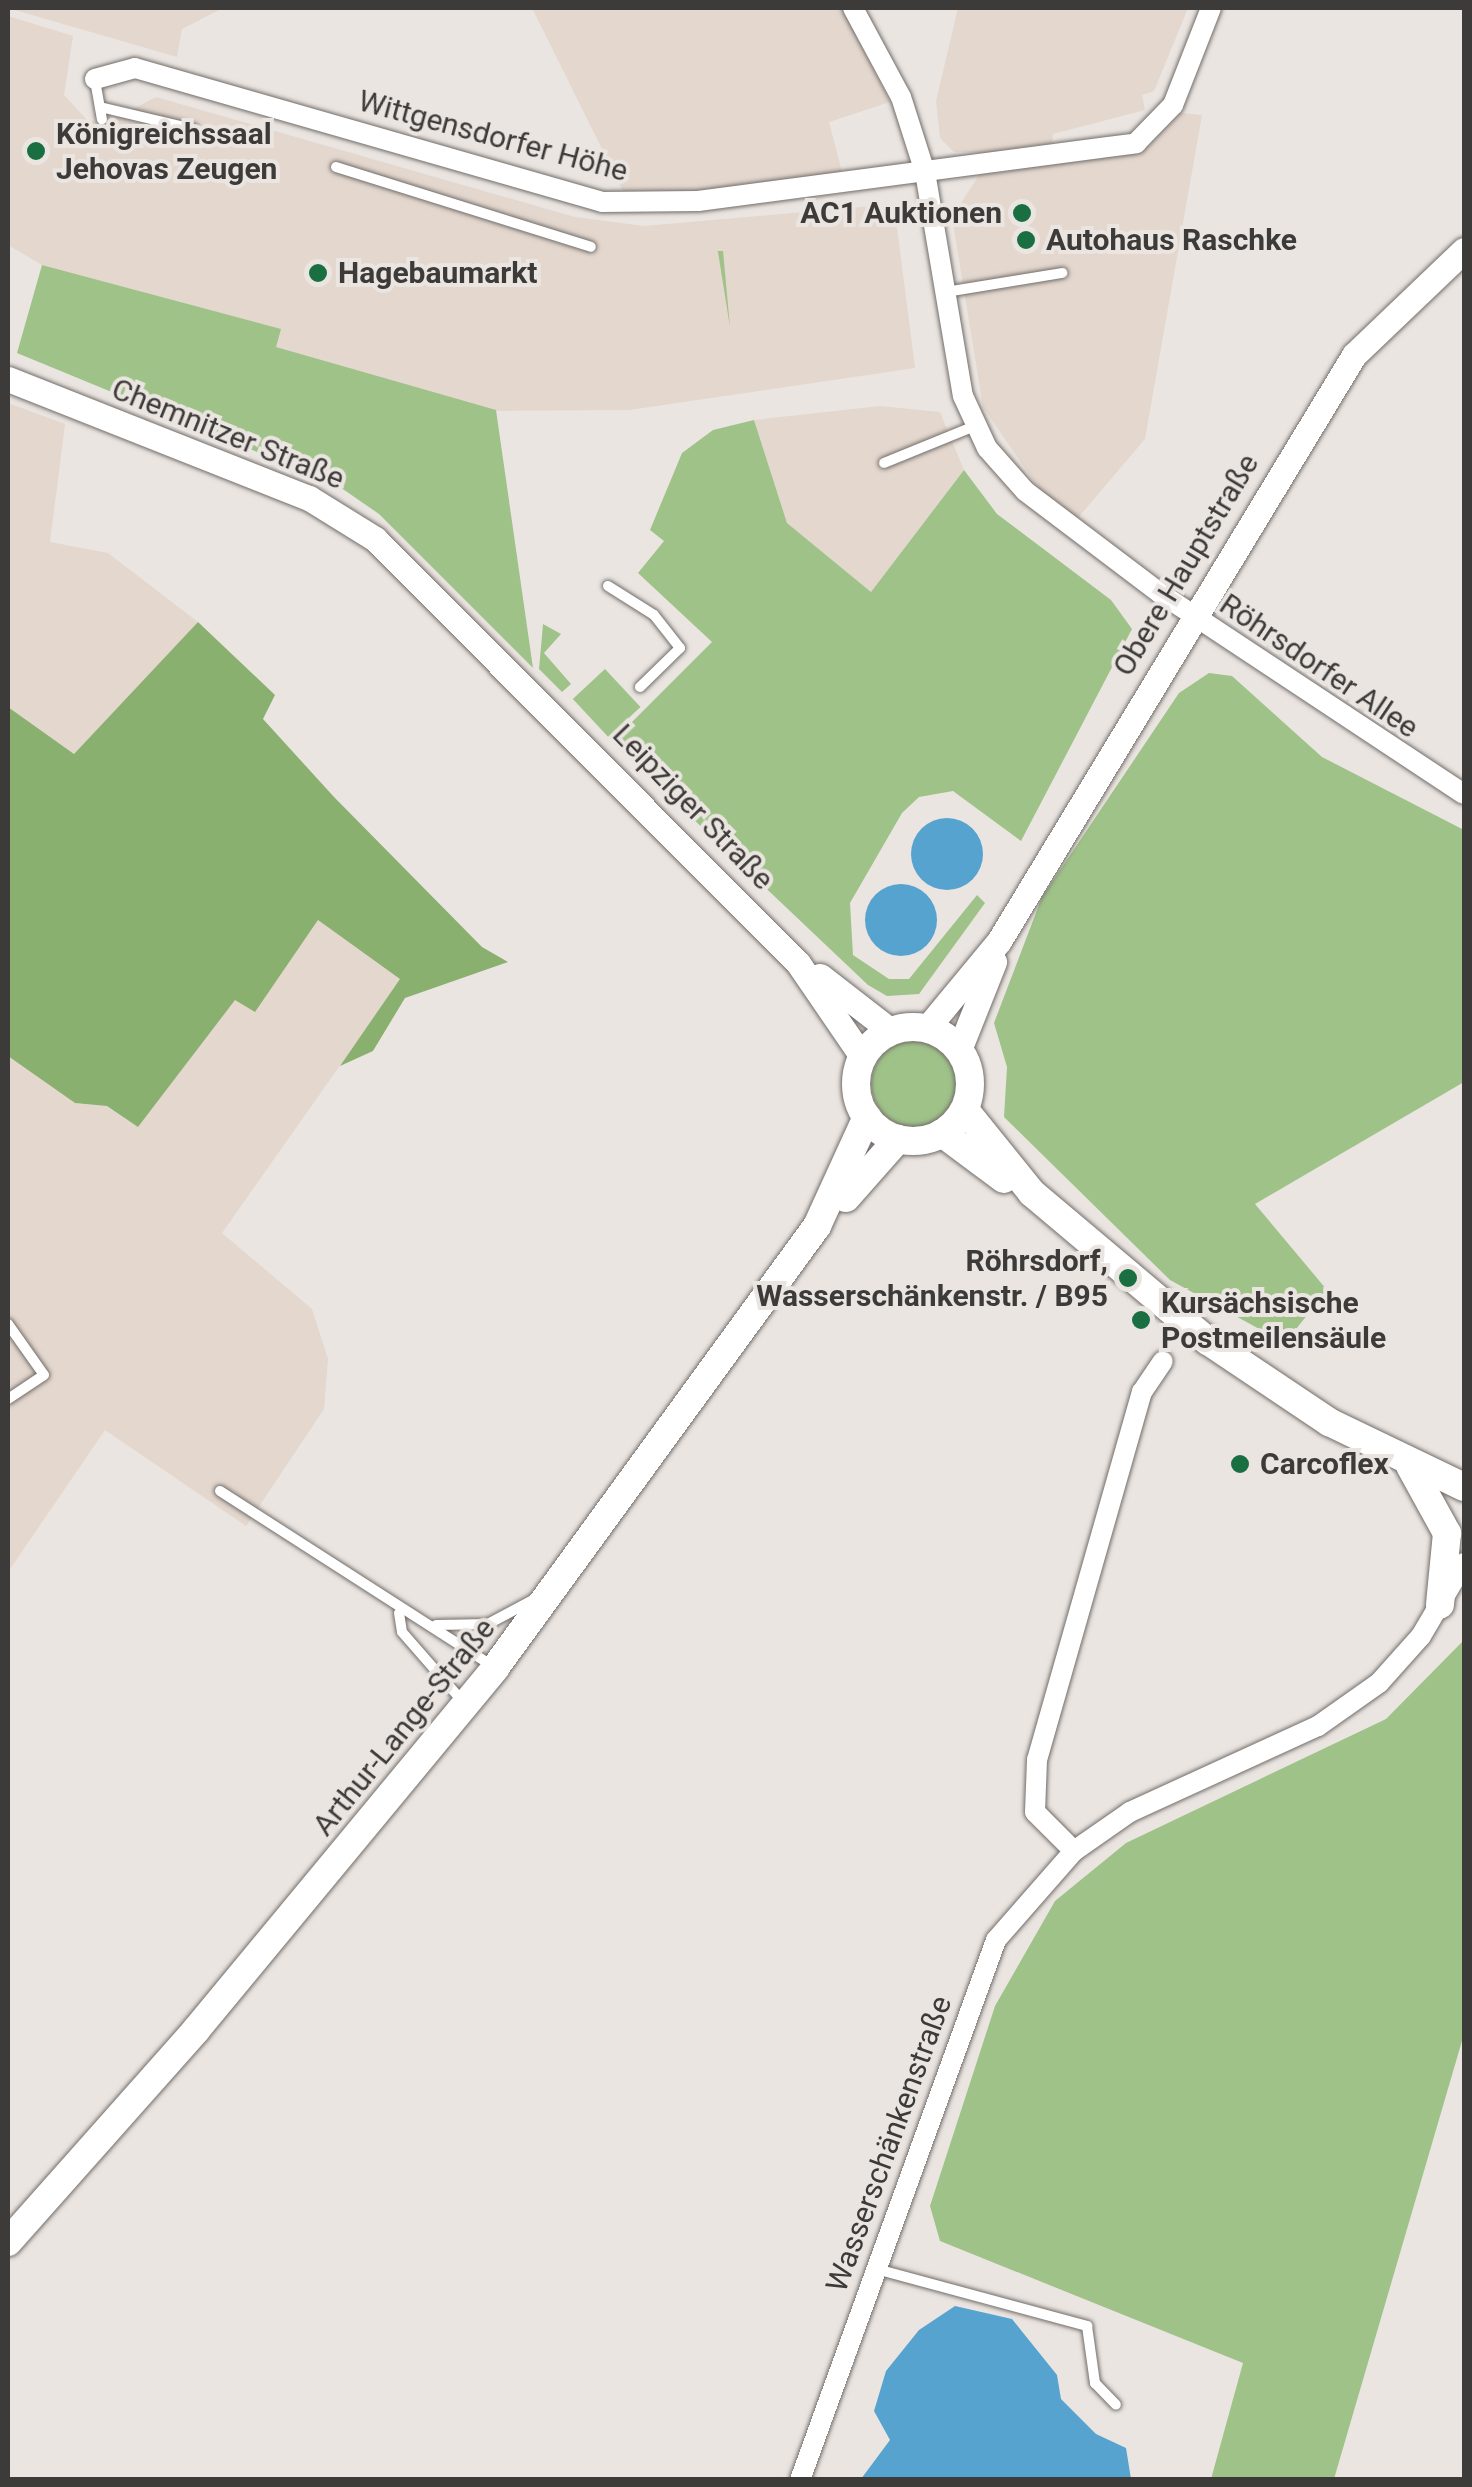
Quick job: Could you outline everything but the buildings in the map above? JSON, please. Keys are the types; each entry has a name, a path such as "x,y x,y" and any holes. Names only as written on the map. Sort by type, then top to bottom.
{"main road":[{"path":"942,1134 964,1110 971,1076 959,1050 927,1028 891,1031 862,1058 856,1087 867,1117 898,1139 942,1134 1032,1193 1208,1341 1406,1461 1464,1487"},
{"path":"964,1110 1032,1193"},
{"name":"Arthur-Lange-Straße","path":"817,1226 867,1117"},
{"name":"Arthur-Lange-Straße","path":"8,2242 495,1668 817,1226 898,1139"},
{"path":"1406,1461 1447,1533 1440,1605"}],"street":[{"path":"853,8 902,97 925,172 946,292 977,425"},
{"name":"Wittgensdorfer Höhe","path":"95,79 135,68 602,202 698,200 1136,143 1173,105 1212,8"},
{"name":"Obere Hauptstraße","path":"927,1028 999,940 1192,616 1354,355 1464,250"},
{"name":"Chemnitzer Straße","path":"8,379 341,515 540,696"},
{"name":"Röhrsdorfer Allee","path":"977,425 1025,492 1192,616 1464,794"},
{"name":"Leipziger Straße","path":"540,696 798,963 891,1031"},
{"name":"Obere Hauptstraße","path":"959,1050 999,940"},
{"name":"Leipziger Straße","path":"798,963 862,1058"},
{"path":"1074,1852 1035,1812 1037,1760 1142,1392 1163,1361"},
{"name":"Wasserschänkenstraße","path":"800,2480 996,1940 1074,1852 1130,1812 1318,1726 1379,1683 1440,1605 1464,1562"}],"lane":[{"name":"Wittgensdorfer Höhe","path":"95,79 101,113 193,129"},
{"path":"336,168 591,247"},
{"path":"946,292 1062,273"},
{"path":"884,463 977,425"},
{"path":"608,586 654,614 680,648 640,688"},
{"path":"8,1324 44,1375 8,1399"},
{"path":"220,1492 399,1613 435,1625 495,1668"},
{"path":"435,1625 488,1624 556,1588"},
{"path":"399,1613 402,1632 465,1704"},
{"path":"876,2269 1087,2326 1095,2383 1116,2405"}],"shaded area":[{"path":"8,8 223,8 182,29 177,57"},
{"path":"532,8 842,8 890,102 829,122 842,172 718,191 623,191"},
{"path":"958,8 1188,8 1154,91 1142,95 1145,110 1053,134 1052,147 991,153 954,152 940,138 936,101"},
{"path":"8,16 73,36 64,95 88,121 112,120 156,97 575,217 644,226 873,206 896,219 915,368 629,410 489,411 275,347 280,329 42,265 8,245"},
{"path":"1181,113 1202,115 1145,439 1077,519 1039,489 983,407 952,217 979,175 1146,149"},
{"path":"8,403 65,424 50,542 108,553 198,622 74,754 8,707"},
{"path":"880,406 940,412 964,470 871,592 787,523 754,420"},
{"path":"318,920 401,979 222,1233 312,1309 328,1359 324,1409 246,1526 105,1430 8,1572 8,1056 75,1103 107,1106 138,1127 235,999 255,1011"}],"green space":[{"path":"723,251 730,327 718,252"},
{"path":"42,265 281,329 276,347 496,410 533,668 379,514 337,485 17,353"},
{"path":"754,420 787,523 871,592 964,470 997,514 1111,600 1132,629 1021,841 953,791 919,797 902,813 850,903 853,955 889,979 909,979 977,895 985,903 919,994 887,996 868,985 612,742 712,642 638,573 664,541 650,530 682,453 713,430"},
{"path":"198,622 275,695 263,719 334,797 482,947 508,962 405,998 373,1051 340,1066 400,979 318,920 255,1012 235,1000 138,1127 107,1106 75,1103 8,1056 8,707 74,754"},
{"path":"543,624 561,634 544,653 571,684 562,692 539,669"},
{"path":"605,669 640,707 608,737 573,699"},
{"path":"1209,673 1232,676 1322,757 1464,830 1464,1082 1255,1204 1327,1290 1285,1343 1170,1280 1004,1117 1007,1067 994,1023 1042,897 1179,693"},
{"path":"914,1041 944,1054 957,1084 944,1114 914,1127 884,1114 871,1084 884,1054"},
{"path":"1464,1640 1464,2034 1334,2479 1211,2479 1243,2363 940,2241 930,2206 995,2006 1055,1901 1126,1843 1386,1719"}],"water":[{"path":"947,818 972,829 983,854 972,879 947,890 922,879 911,854 922,829"},
{"path":"901,884 926,895 937,920 926,945 901,956 876,945 865,920 876,895"},
{"path":"955,2306 1012,2319 1057,2375 1061,2399 1096,2434 1126,2448 1131,2479 861,2479 890,2440 874,2411 886,2371 919,2330"}],"place":[{"name":"Königreichssaal Jehovas Zeugen","path":"36,151"},
{"name":"AC1 Auktionen","path":"1022,213"},
{"name":"Autohaus Raschke","path":"1026,240"},
{"name":"Hagebaumarkt","path":"318,273"},
{"name":"Röhrsdorf, Wasserschänkenstr. / B95","path":"1128,1278"},
{"name":"Kursächsische Postmeilensäule","path":"1141,1320"},
{"name":"Carcoflex","path":"1240,1464"}]}
